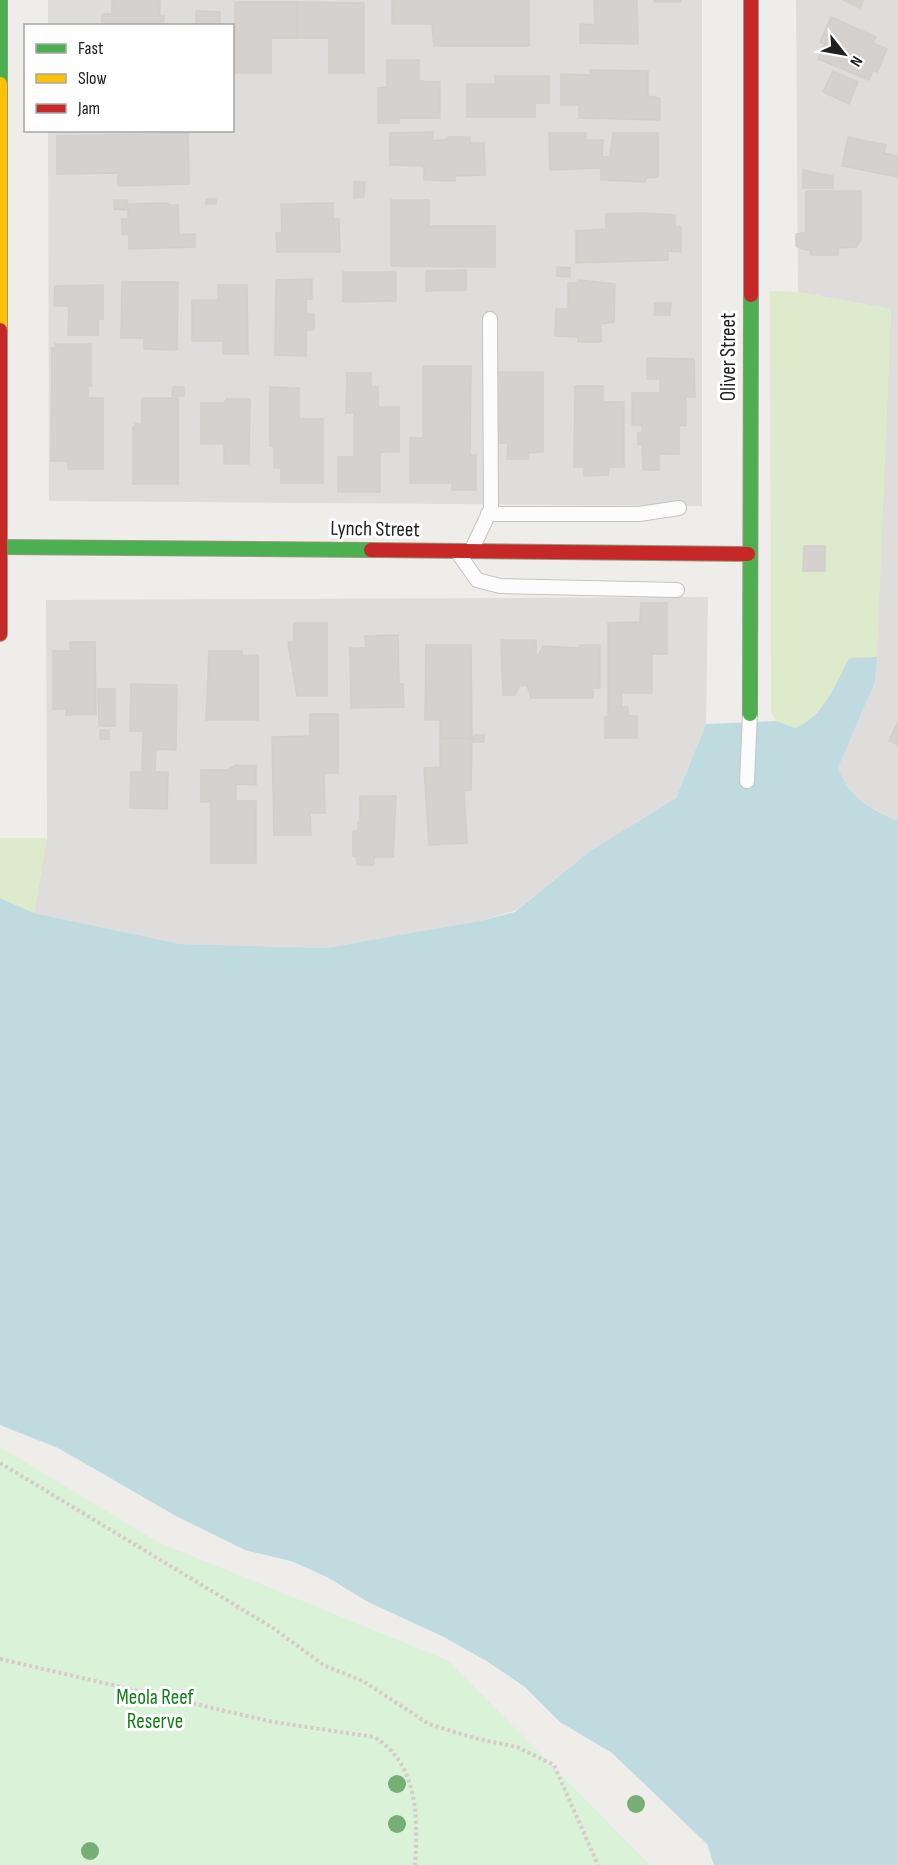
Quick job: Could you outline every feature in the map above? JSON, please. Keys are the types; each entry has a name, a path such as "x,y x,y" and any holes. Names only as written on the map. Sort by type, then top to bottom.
{"street":[{"path":"0,0 0,634"},
{"name":"Oliver Street","path":"750,714 748,554 751,0"},
{"name":"Lynch Street","path":"1,547 748,554"}],"lane":[{"path":"471,551 491,509 490,319"},
{"path":"488,514 639,514 679,508"},
{"path":"457,551 477,580 500,586 677,590"},
{"path":"747,781 750,714"}],"path":[{"path":"0,1463 273,1628 325,1666 363,1681 429,1724 474,1738 517,1747 554,1765 598,1865"},
{"path":"0,1659 273,1722 374,1737 384,1743 396,1758 416,1806 418,1823 415,1865"}],"shaded area":[{"path":"48,0 702,0 702,506 49,501 48,132 234,132 234,24 48,24"},
{"path":"796,0 898,0 898,821 859,802 843,782 838,768 875,682 891,309 798,292"},
{"path":"708,597 706,724 676,798 590,851 517,910 484,920 326,948 179,944 34,913 47,837 46,600"}],"green space":[{"path":"770,291 798,292 891,309 877,657 849,659 820,708 804,723 794,728 776,721 771,712"},
{"path":"0,838 47,838 34,913 0,898"},
{"name":"Meola Reef Reserve","path":"0,1447 158,1542 449,1661 650,1865 0,1865"}],"water":[{"path":"877,657 875,682 838,768 855,796 898,821 898,1865 714,1865 707,1844 612,1753 560,1722 525,1687 488,1662 444,1637 368,1602 327,1577 291,1561 245,1550 176,1516 58,1448 0,1425 0,898 34,913 180,944 326,948 484,920 515,912 590,851 676,798 706,724 776,721 795,728 813,716 828,699 849,658"}],"building":[{"path":"112,0 160,0 160,16 164,16 163,24 102,24 102,14 112,14"},
{"path":"392,0 529,0 529,46 434,46 432,24 392,24"},
{"path":"594,0 637,0 638,44 580,43 580,24 595,25"},
{"path":"654,0 681,0 681,2 654,2"},
{"path":"843,0 864,0 860,8"},
{"path":"235,2 297,2 297,38 271,38 271,73 235,73"},
{"path":"297,2 364,3 364,73 329,73 329,38 297,38"},
{"path":"196,11 220,12 220,24 196,24"},
{"path":"831,17 876,37 873,43 887,49 877,72 873,70 869,80 818,59 825,44 820,42"},
{"path":"387,60 419,60 419,81 440,82 440,118 399,118 399,123 378,123 378,88 387,87"},
{"path":"590,70 648,71 648,96 660,98 660,120 579,118 579,105 561,105 561,74 590,75"},
{"path":"833,71 858,82 849,104 823,92"},
{"path":"495,76 549,76 549,103 535,103 535,117 467,117 467,84 496,84"},
{"path":"433,132 433,141 448,139 448,137 470,137 470,143 484,143 485,175 455,176 455,181 424,180 424,166 390,165 390,133"},
{"path":"188,133 189,184 118,186 118,173 57,174 57,136"},
{"path":"549,133 586,133 586,140 603,140 602,157 610,157 613,133 658,133 658,177 646,178 645,182 601,180 601,168 550,170"},
{"path":"848,137 886,145 884,153 898,156 898,177 842,166"},
{"path":"803,170 833,176 833,188 803,188"},
{"path":"354,182 365,182 364,197 354,198"},
{"path":"806,191 861,191 861,240 856,247 838,248 838,255 811,255 810,250 796,246 796,234 806,232"},
{"path":"206,199 216,199 216,204 206,204"},
{"path":"114,200 127,200 127,210 114,209"},
{"path":"391,200 429,200 429,226 495,226 495,267 391,266"},
{"path":"168,203 168,205 178,205 179,235 195,234 195,247 129,249 129,234 122,234 122,219 128,219 128,204"},
{"path":"333,203 333,219 339,219 340,252 277,252 276,233 282,232 281,204"},
{"path":"606,214 675,215 675,227 681,227 681,252 668,251 668,260 576,263 576,231 606,229"},
{"path":"557,267 570,268 570,277 557,276"},
{"path":"466,270 466,290 426,291 426,271"},
{"path":"343,272 396,272 396,301 343,302"},
{"path":"312,279 312,299 306,299 306,314 314,314 314,330 306,330 306,356 275,355 276,280"},
{"path":"578,280 615,284 614,322 601,324 601,342 578,342 578,337 555,336 556,309 568,309 568,283 577,283"},
{"path":"122,282 178,282 177,350 144,349 144,338 121,338"},
{"path":"103,285 103,319 98,319 98,335 68,335 69,306 54,306 55,286"},
{"path":"218,285 247,285 248,354 223,354 223,341 192,341 192,300 218,300"},
{"path":"655,303 671,303 670,315 654,315"},
{"path":"55,344 91,344 91,386 88,386 88,398 103,398 103,469 68,469 68,461 51,461 52,348 56,348"},
{"path":"647,358 694,359 695,397 686,397 686,426 679,425 679,454 659,454 659,470 643,470 642,445 638,444 638,433 642,434 642,425 632,425 632,393 660,393 660,379 647,379"},
{"path":"423,366 471,366 470,455 476,455 476,490 452,490 452,483 410,483 410,438 423,438"},
{"path":"496,372 543,372 543,452 528,453 528,459 507,459 508,443 496,443"},
{"path":"347,373 371,373 371,387 378,387 378,407 399,407 399,452 380,452 380,492 338,492 338,457 354,457 354,413 346,413"},
{"path":"575,386 603,386 603,402 624,402 624,467 609,467 608,475 584,476 584,467 574,467"},
{"path":"173,387 184,387 184,396 172,396"},
{"path":"270,387 299,388 299,419 323,419 323,483 281,483 281,468 274,468 274,447 270,446"},
{"path":"142,398 178,398 178,484 133,484 133,427 135,428 135,424 142,424"},
{"path":"226,399 250,399 249,464 224,464 224,444 201,444 201,403 225,403"},
{"path":"804,546 825,546 825,571 803,571"},
{"path":"641,603 667,603 667,654 652,654 652,693 622,693 621,707 628,707 628,716 637,716 637,738 605,738 605,717 608,717 608,623 640,622"},
{"path":"294,623 327,623 327,696 297,696 288,642 294,642"},
{"path":"398,635 399,684 403,684 404,707 351,708 350,648 366,648 365,636"},
{"path":"501,640 536,640 536,654 539,654 543,646 580,648 580,645 600,645 600,688 593,688 593,698 531,698 527,685 520,686 515,695 503,695"},
{"path":"70,642 95,642 96,714 66,715 66,709 53,709 53,651 70,651"},
{"path":"426,645 471,645 472,738 440,738 440,720 425,720"},
{"path":"209,651 242,651 242,656 258,655 258,720 206,720"},
{"path":"131,684 177,685 176,750 156,749 155,772 168,772 167,809 130,808 131,772 142,772 143,731 130,731"},
{"path":"98,689 115,689 115,726 99,726"},
{"path":"310,714 338,714 338,773 324,773 325,813 310,813 311,835 274,835 272,737 310,736"},
{"path":"898,722 898,745 889,741"},
{"path":"100,730 109,730 109,739 100,739"},
{"path":"474,735 484,735 484,742 473,742"},
{"path":"440,738 472,738 471,790 464,790 467,843 429,845 424,768 440,767"},
{"path":"235,765 256,766 256,785 236,784 236,801 256,801 256,863 211,863 211,802 201,802 201,770 228,770"},
{"path":"360,796 396,796 393,857 374,857 374,865 357,865 357,857 353,856 353,831 358,831 358,822 360,822"}],"traffic: fast":[{"path":"0,0 0,84"},
{"path":"750,714 751,295"},
{"path":"1,547 371,550"}],"traffic: slow":[{"path":"0,84 0,330"}],"traffic: jam":[{"path":"751,0 751,295"},
{"path":"0,330 0,634"},
{"path":"371,550 748,554"}]}
